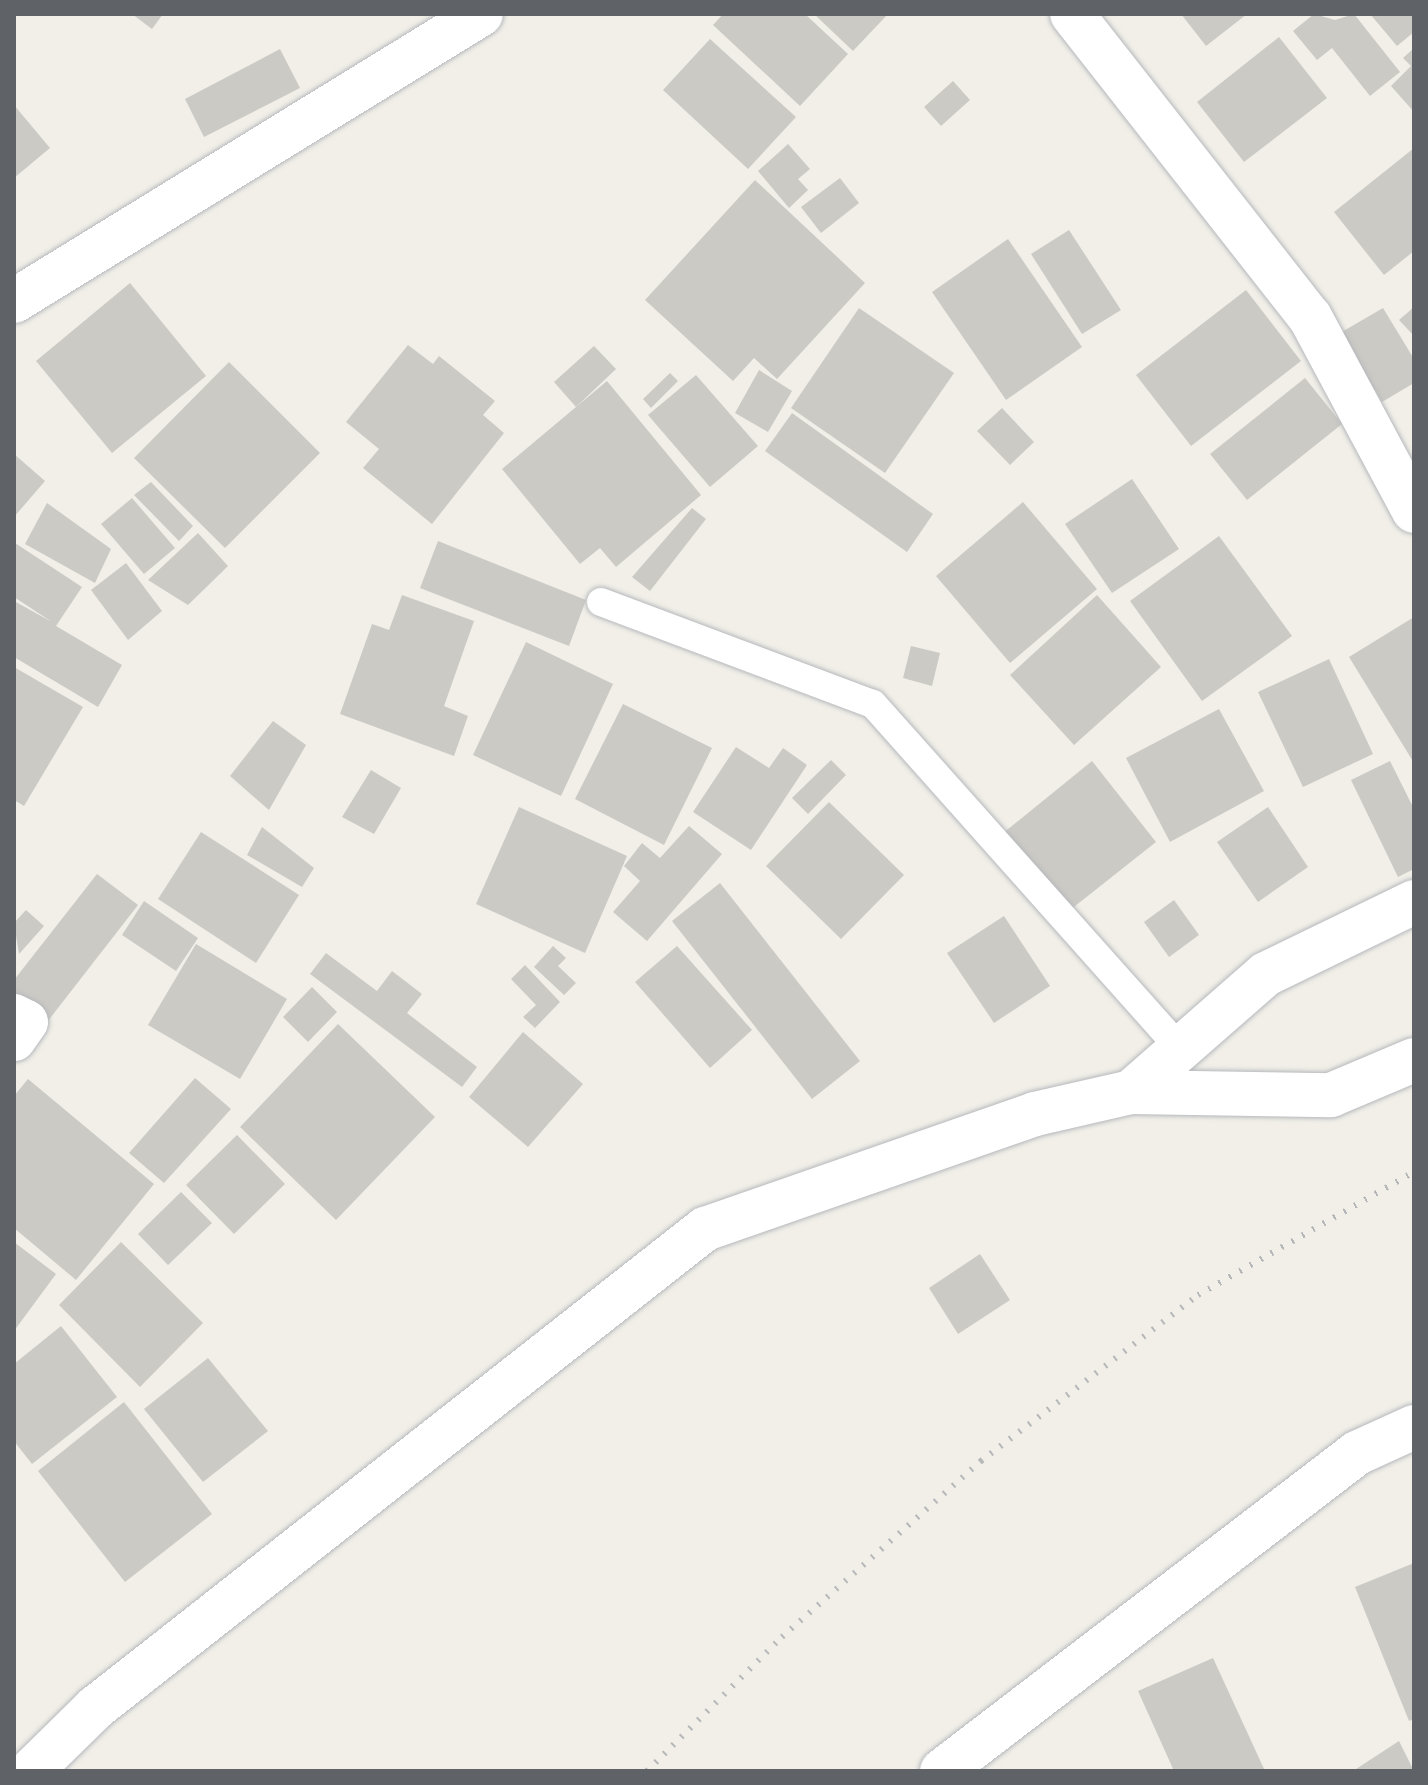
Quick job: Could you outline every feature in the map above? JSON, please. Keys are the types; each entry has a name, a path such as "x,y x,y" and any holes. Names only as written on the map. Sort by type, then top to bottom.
{"street":[{"path":"14,301 481,14"},
{"path":"1072,14 1310,317 1414,511"},
{"path":"1131,1092 1266,974 1414,902"},
{"path":"14,1016 26,1022 14,1039"},
{"path":"31,1771 95,1708 705,1229 1035,1114 1131,1092 1331,1095 1414,1060"},
{"path":"942,1771 1357,1453 1414,1427"}],"lane":[{"path":"601,602 873,704 1180,1048"}],"building":[{"path":"132,14 163,14 152,29"},
{"path":"723,14 805,14 848,54 800,106 713,25"},
{"path":"814,14 888,14 853,51"},
{"path":"1181,14 1247,14 1206,46"},
{"path":"1314,14 1335,20 1354,14 1400,72 1370,96 1332,48 1317,60 1293,31"},
{"path":"1370,14 1414,14 1414,32 1397,46"},
{"path":"1279,37 1327,98 1244,162 1197,102"},
{"path":"710,39 796,117 748,169 663,90"},
{"path":"1414,48 1414,112 1391,86 1411,66 1403,58"},
{"path":"280,49 300,88 204,137 185,99"},
{"path":"953,81 970,100 941,126 924,107"},
{"path":"14,105 50,148 14,178"},
{"path":"788,144 810,169 798,179 808,190 789,208 758,171"},
{"path":"1414,148 1414,251 1384,275 1334,212"},
{"path":"840,178 859,203 821,233 801,207"},
{"path":"755,180 865,283 777,379 754,358 733,381 645,300"},
{"path":"1069,230 1121,310 1082,334 1031,254"},
{"path":"1008,239 1082,347 1006,400 932,292"},
{"path":"130,283 206,376 112,453 36,361"},
{"path":"1246,290 1301,361 1191,446 1136,375"},
{"path":"1414,307 1414,336 1399,320"},
{"path":"859,308 954,373 885,473 791,408"},
{"path":"1383,308 1414,359 1414,383 1382,402 1340,333"},
{"path":"408,345 433,364 439,356 495,401 483,415 504,433 432,524 363,468 379,449 346,422"},
{"path":"594,346 616,369 576,407 554,382"},
{"path":"229,362 320,453 225,548 134,458"},
{"path":"759,370 792,391 768,432 735,413"},
{"path":"670,373 678,381 651,408 643,399"},
{"path":"696,375 758,446 710,487 648,415"},
{"path":"1305,378 1342,424 1247,500 1210,454"},
{"path":"607,381 701,495 616,567 600,548 580,564 502,469"},
{"path":"1002,408 1034,442 1010,465 977,431"},
{"path":"792,413 933,514 907,552 765,451"},
{"path":"14,454 45,481 14,517"},
{"path":"1132,479 1179,549 1112,593 1065,524"},
{"path":"151,482 193,526 179,541 134,495"},
{"path":"132,498 175,548 144,574 101,524"},
{"path":"1023,502 1097,589 1010,663 936,576"},
{"path":"47,503 111,549 95,583 25,544"},
{"path":"692,508 706,519 650,591 632,577"},
{"path":"198,533 228,566 188,605 148,580"},
{"path":"1219,536 1292,636 1202,701 1130,601"},
{"path":"438,541 586,600 569,646 420,588"},
{"path":"15,543 82,587 56,626 122,665 98,707 14,657 14,601 52,622 14,597"},
{"path":"126,563 162,611 128,640 91,590"},
{"path":"402,595 474,621 444,706 468,716 454,756 340,714 372,624 389,630"},
{"path":"1097,595 1161,667 1074,745 1010,675"},
{"path":"1414,617 1414,763 1349,657"},
{"path":"526,642 613,684 561,796 473,755"},
{"path":"911,646 940,653 932,686 903,678"},
{"path":"1329,659 1373,754 1303,787 1258,692"},
{"path":"14,667 83,707 24,806 14,800"},
{"path":"623,704 712,748 664,845 575,799"},
{"path":"1219,709 1264,791 1170,842 1126,758"},
{"path":"273,721 306,745 269,810 230,776"},
{"path":"736,747 769,768 783,748 807,765 751,850 693,812"},
{"path":"831,760 846,775 808,814 792,798"},
{"path":"1092,761 1156,842 1065,914 1002,834"},
{"path":"1390,761 1414,809 1414,869 1398,877 1351,780"},
{"path":"371,770 401,788 374,834 342,817"},
{"path":"829,802 904,875 841,939 766,866"},
{"path":"519,807 627,856 585,953 476,904"},
{"path":"1268,807 1308,867 1258,902 1217,842"},
{"path":"689,826 722,854 647,941 613,912 640,881 624,866 642,843 660,858"},
{"path":"262,827 314,868 302,887 247,855"},
{"path":"201,832 299,895 256,963 158,899"},
{"path":"97,874 138,905 44,1026 14,1002 14,980"},
{"path":"720,883 860,1061 812,1099 672,921"},
{"path":"1174,900 1199,935 1169,957 1144,922"},
{"path":"144,901 198,938 176,971 122,935"},
{"path":"26,910 44,926 19,954 14,923"},
{"path":"1004,916 1050,986 994,1023 947,953"},
{"path":"196,944 287,999 240,1079 148,1025"},
{"path":"553,946 566,958 558,966 576,983 564,995 534,967"},
{"path":"677,946 752,1030 710,1068 635,982"},
{"path":"326,953 377,991 392,971 422,994 407,1013 477,1067 462,1087 310,974"},
{"path":"525,965 560,1002 535,1028 523,1017 536,1005 511,979"},
{"path":"312,987 337,1012 308,1042 283,1017"},
{"path":"338,1024 435,1117 336,1220 240,1127"},
{"path":"523,1032 583,1084 528,1147 469,1097"},
{"path":"195,1078 231,1109 164,1183 129,1153"},
{"path":"28,1079 154,1184 76,1280 14,1228 14,1096"},
{"path":"237,1135 285,1184 234,1234 186,1185"},
{"path":"181,1192 212,1223 168,1265 138,1234"},
{"path":"14,1242 56,1274 14,1331"},
{"path":"121,1242 203,1323 140,1387 59,1305"},
{"path":"980,1254 1010,1300 958,1334 929,1288"},
{"path":"61,1326 117,1397 32,1464 14,1441 14,1364"},
{"path":"208,1358 268,1431 203,1482 144,1409"},
{"path":"124,1402 212,1514 125,1582 38,1471"},
{"path":"1414,1563 1414,1719 1409,1721 1355,1587"},
{"path":"1213,1658 1265,1771 1174,1771 1138,1691"},
{"path":"1399,1741 1414,1771 1353,1771"}],"railway":[{"path":"647,1771 782,1637 981,1461 1198,1295 1414,1172"}]}
